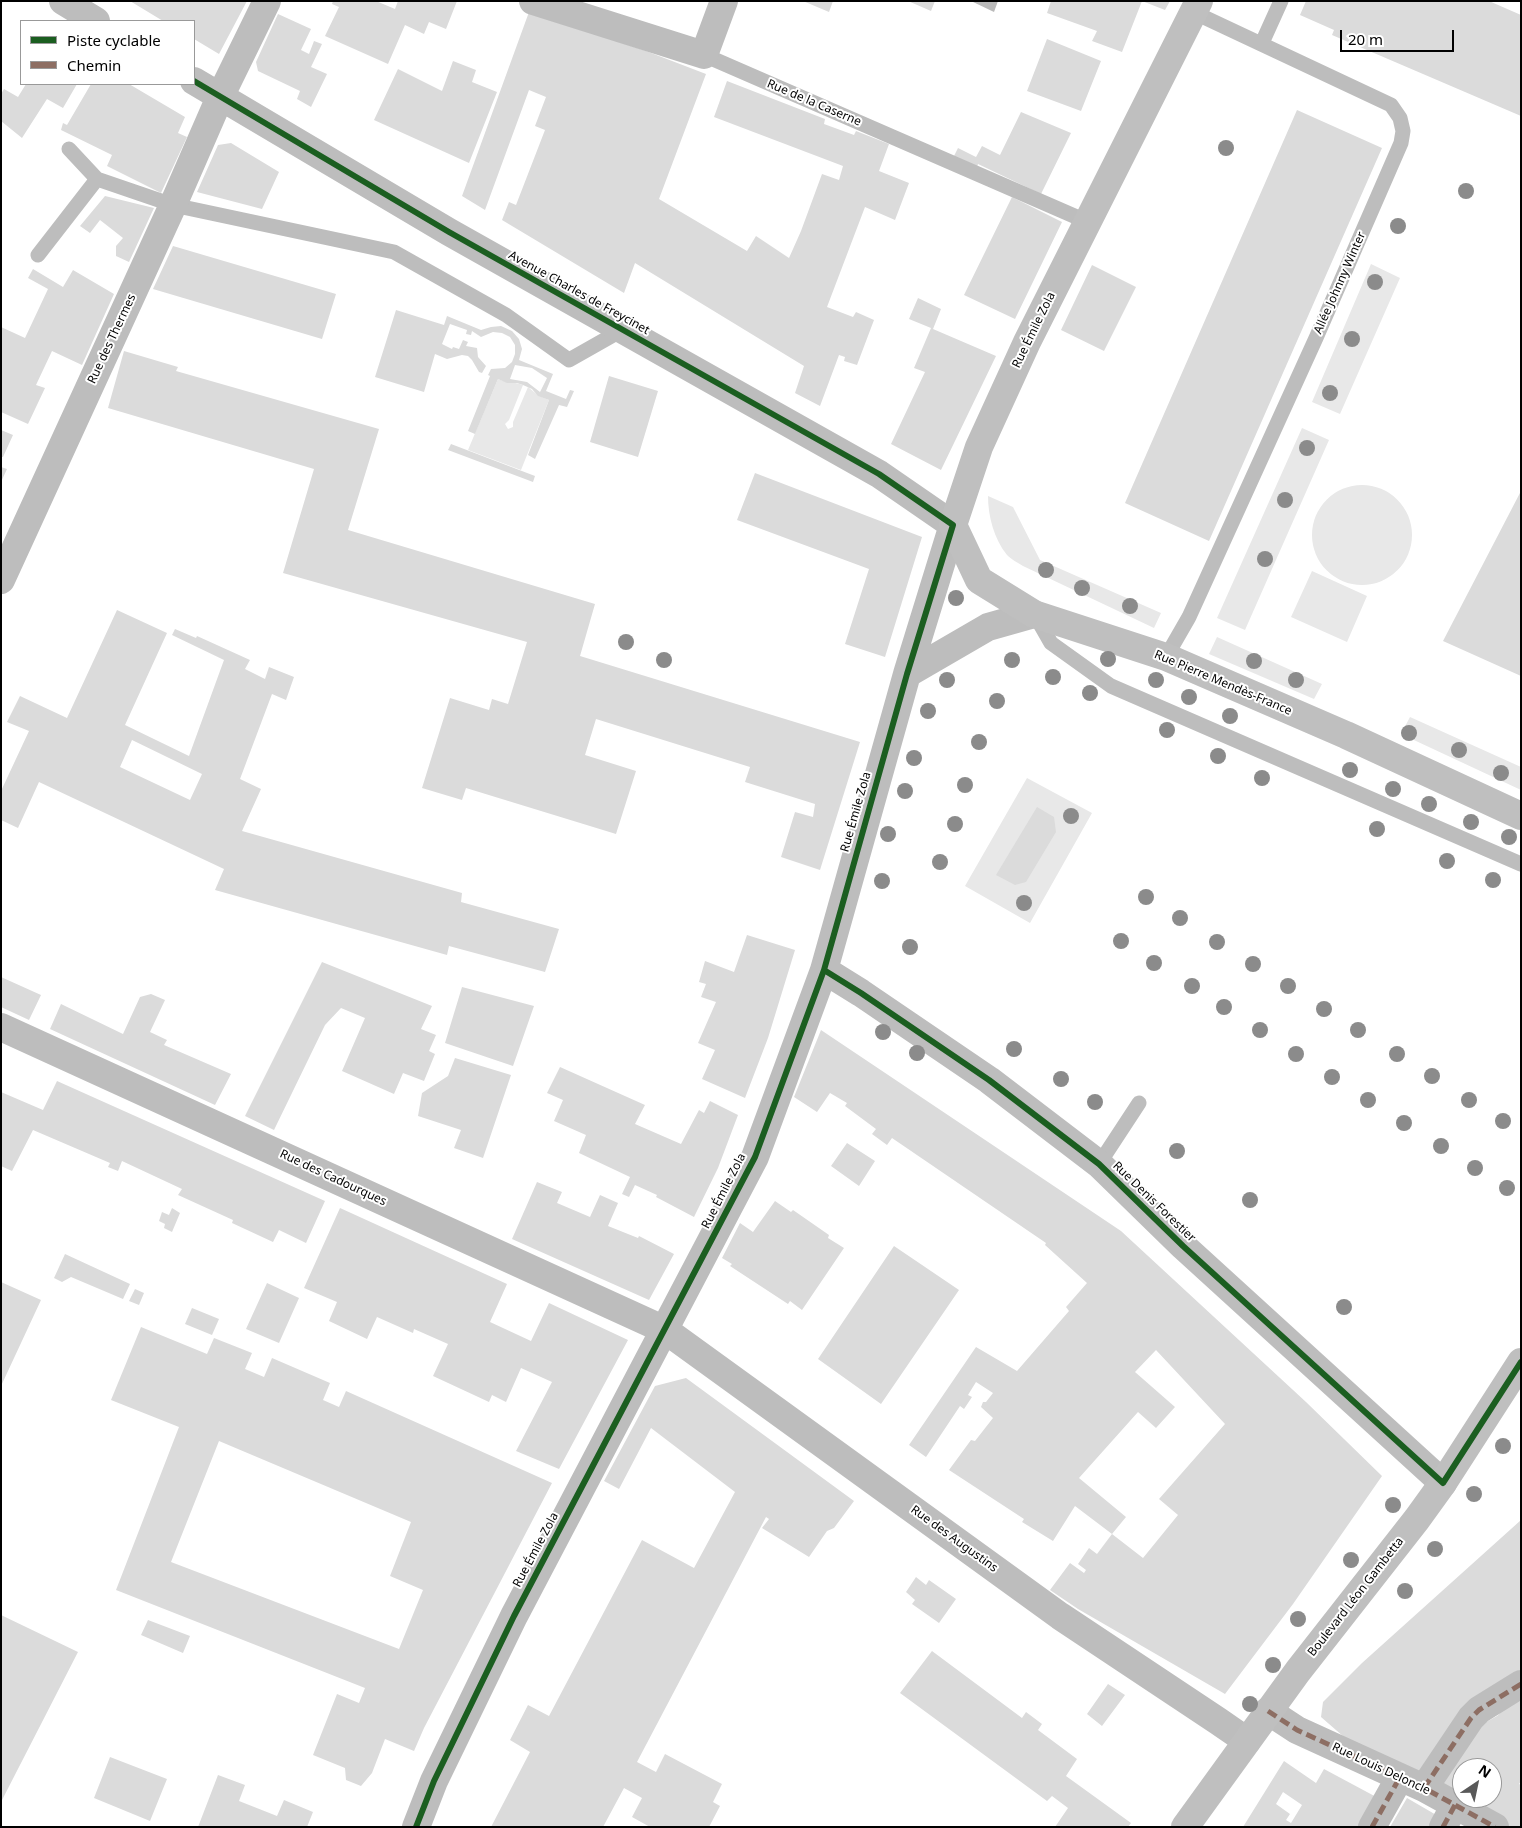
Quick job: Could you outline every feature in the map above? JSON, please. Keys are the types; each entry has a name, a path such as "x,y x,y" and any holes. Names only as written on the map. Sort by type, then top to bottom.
{"main road":[{"name":"Rue Émile Zola","path":"953,525 979,447 1027,342 1196,7"},
{"name":"Rue Pierre Mendès-France","path":"953,525 979,580 1034,614 1166,658 1346,735 1521,816"},
{"name":"Boulevard Léon Gambetta","path":"1185,1827 1298,1671 1417,1520 1521,1362"}],"street":[{"path":"63,1 94,20"},
{"name":"Rue des Thermes","path":"1,580 174,205 220,97 267,1"},
{"name":"Rue de la Caserne","path":"533,1 704,55"},
{"path":"704,55 724,1"},
{"name":"Avenue Charles de Freycinet","path":"195,82 448,232 879,474 953,525"},
{"name":"Rue Émile Zola","path":"416,1827 434,1781 514,1616 755,1157 824,970 907,674 953,525"},
{"path":"907,674 988,626 1034,614"},
{"name":"Rue Denis Forestier","path":"824,970 989,1080 1099,1164 1190,1252 1443,1483"},
{"name":"Rue des Cadourques","path":"1,1027 665,1330"},
{"name":"Rue des Augustins","path":"665,1330 1060,1616 1247,1741"},
{"path":"1424,1788 1471,1718 1479,1710 1521,1684"},
{"name":"Rue Louis Deloncle","path":"1268,1711 1297,1730 1424,1788 1449,1816 1495,1827"},
{"path":"1372,1827 1400,1777"}],"lane":[{"path":"1262,43 1281,1"},
{"name":"Allée Johnny Winter","path":"1166,658 1201,591 1312,346 1401,143 1403,131 1400,118 1391,105 1262,43 1196,7"},
{"name":"Rue de la Caserne","path":"704,55 1088,222"},
{"path":"69,148 97,178 174,205 394,252 506,315 569,360 622,330"},
{"path":"38,255 97,178"},
{"path":"1034,614 1051,643 1111,686 1521,864"},
{"path":"1099,1164 1139,1103"}],"shaded area":[{"path":"971,1 998,1 994,12"},
{"path":"1371,264 1400,278 1340,414 1312,402"},
{"path":"498,379 523,385 509,420 505,424 508,429 513,427 513,422 528,387 539,396 549,400 521,470 468,450"},
{"path":"1302,428 1329,440 1245,630 1217,618"},
{"path":"1362,485 1381,489 1397,500 1408,516 1412,535 1408,554 1397,570 1381,581 1362,585 1343,581 1327,570 1316,554 1312,535 1316,516 1327,500 1343,489"},
{"path":"988,496 1013,507 1040,560 1161,613 1154,628 1023,566 1010,558 1002,549 995,535 989,511"},
{"path":"1312,571 1367,596 1347,642 1291,617"},
{"path":"1217,637 1322,684 1314,699 1209,654"},
{"path":"1410,717 1521,767 1521,790 1401,734"},
{"path":"1027,778 1092,813 1030,923 965,886"}],"building":[{"path":"130,1 247,1 219,54 195,40 195,20 161,20"},
{"path":"333,1 376,1 395,9 398,1 457,1 446,29 429,22 424,34 405,25 388,64 325,36 339,7 332,4"},
{"path":"803,1 833,1 829,12"},
{"path":"908,1 935,1 931,11"},
{"path":"1051,1 1142,1 1122,52 1092,41 1097,31 1047,13"},
{"path":"1142,1 1170,1 1165,10"},
{"path":"1306,1 1489,1 1521,15 1521,116 1332,35 1334,30 1300,15"},
{"path":"529,12 646,51 706,74 659,199 747,251 756,236 789,258 822,174 839,180 843,166 714,117 727,81 825,119 824,124 854,135 856,131 889,144 879,171 909,183 895,220 865,207 827,307 853,317 856,312 874,320 857,365 844,361 845,357 839,355 820,406 795,393 804,366 635,263 624,293 502,220 509,202 516,205 545,130 535,126 546,97 529,90 485,210 462,196"},
{"path":"278,14 311,29 301,50 309,54 314,41 322,44 311,67 327,74 311,107 297,99 300,91 258,71 256,62"},
{"path":"1047,39 1101,61 1081,111 1027,91"},
{"path":"453,61 476,70 472,82 497,92 469,163 374,120 398,69 442,91"},
{"path":"25,85 76,85 63,108 47,99 22,138 1,121 1,94 4,89 18,97"},
{"path":"90,85 131,85 185,117 178,133 187,137 161,193 107,166 112,155 61,130 63,123 67,125"},
{"path":"1297,110 1382,148 1209,541 1125,503"},
{"path":"1021,112 1071,133 1041,194 978,164 977,167 954,156 958,148 976,157 982,146 1000,155"},
{"path":"231,143 279,172 262,209 197,192 218,145"},
{"path":"105,196 154,208 129,262 116,256 116,246 123,238 100,220 90,233 80,226"},
{"path":"1012,197 1062,222 1015,319 964,295"},
{"path":"173,246 336,294 322,339 153,289"},
{"path":"1092,265 1136,287 1104,351 1061,330"},
{"path":"33,269 63,287 73,270 114,294 82,365 52,351 36,385 45,388 28,424 1,412 1,327 25,338 48,289 28,278"},
{"path":"918,298 941,309 933,329 996,356 941,470 891,444 925,372 914,368 931,328 909,319"},
{"path":"396,310 444,325 447,316 481,330 501,326 512,331 519,339 522,349 519,360 553,374 546,391 566,399 570,390 574,391 567,407 559,405 535,459 528,455 549,400 538,396 532,389 523,385 507,383 498,379 475,434 468,431 491,369 505,368 512,362 515,354 515,345 510,337 502,333 493,332 481,337 472,331 471,335 466,334 467,330 450,324 442,344 452,349 453,347 459,349 463,340 468,342 466,346 477,348 478,357 486,366 482,373 479,372 468,356 462,355 447,359 435,354 424,392 375,377","holes":["515,365 532,368 547,378 540,392 527,382 510,379"]},
{"path":"124,351 178,367 176,371 379,429 348,530 595,604 580,656 860,742 820,870 781,857 795,812 813,817 815,804 745,782 750,767 596,719 585,755 636,771 616,834 466,788 462,800 422,788 450,698 489,710 492,699 508,704 527,642 283,573 314,469 108,408"},
{"path":"609,376 658,391 638,457 590,442"},
{"path":"1,430 13,435 3,457 1,457"},
{"path":"451,444 535,476 533,482 448,450"},
{"path":"1,467 7,469 1,482"},
{"path":"755,473 922,537 885,657 845,644 869,569 737,520"},
{"path":"1521,491 1521,676 1443,641"},
{"path":"117,610 167,633 125,725 189,756 224,660 172,635 175,629 196,638 197,636 250,660 245,669 265,679 269,667 294,677 286,700 272,694 240,779 261,789 242,831 462,893 461,902 559,929 545,972 449,946 447,955 215,890 224,869 39,782 18,828 1,820 1,791 29,731 7,722 20,696 67,718","holes":["132,740 202,774 190,800 120,767"]},
{"path":"1037,807 1054,817 1056,832 1026,882 1015,885 996,875"},
{"path":"747,935 795,950 768,1038 745,1098 702,1079 715,1050 698,1043 716,1002 701,997 706,984 699,982 705,961 734,972"},
{"path":"322,962 432,1006 421,1029 436,1035 429,1051 435,1054 424,1081 403,1073 394,1094 342,1071 365,1018 341,1008 325,1025 274,1130 245,1116"},
{"path":"1,977 41,995 29,1020 1,1007"},
{"path":"462,987 534,1006 513,1066 445,1043"},
{"path":"151,994 165,1000 150,1032 167,1040 164,1045 231,1074 215,1105 50,1029 61,1004 123,1034 140,997"},
{"path":"821,1030 1121,1231 1306,1402 1382,1476 1293,1604 1225,1694 1078,1609 1050,1590 1070,1563 1084,1573 1086,1570 1078,1564 1089,1548 1097,1554 1112,1534 1075,1506 1053,1541 1022,1522 1024,1519 949,1470 971,1440 975,1441 993,1418 981,1407 983,1402 986,1402 993,1393 976,1382 968,1395 972,1397 964,1409 960,1406 926,1457 909,1445 976,1347 1017,1371 1069,1311 1066,1307 1087,1283 1045,1245 1046,1243 892,1138 887,1145 872,1134 876,1129 845,1106 847,1103 830,1093 817,1112 794,1097","holes":["1156,1350 1225,1424 1159,1499 1178,1515 1143,1558 1112,1534 1126,1517 1079,1478 1138,1412 1156,1428 1175,1407 1135,1372"]},
{"path":"455,1058 511,1075 483,1158 454,1148 461,1130 418,1116 422,1093 448,1076"},
{"path":"560,1067 645,1105 635,1124 681,1144 699,1110 704,1113 710,1101 738,1115 718,1168 694,1217 656,1197 657,1195 635,1185 629,1197 622,1194 630,1177 579,1153 586,1135 554,1121 563,1100 547,1093"},
{"path":"57,1081 325,1201 306,1243 279,1230 273,1242 232,1223 233,1220 178,1195 182,1189 122,1161 118,1171 108,1167 110,1163 33,1130 12,1171 1,1166 1,1092 43,1110"},
{"path":"847,1143 875,1161 859,1186 831,1166"},
{"path":"537,1182 562,1192 557,1203 590,1217 600,1195 618,1203 608,1226 638,1238 639,1236 674,1254 649,1300 512,1239"},
{"path":"775,1201 791,1212 793,1210 829,1235 828,1238 844,1248 802,1310 790,1301 788,1304 730,1266 732,1264 722,1258 740,1223 753,1232"},
{"path":"172,1208 180,1213 172,1232 164,1228 165,1224 159,1221 162,1212 169,1215"},
{"path":"340,1208 507,1284 490,1322 531,1341 549,1303 628,1340 559,1469 516,1451 552,1382 521,1368 506,1402 492,1395 489,1402 433,1376 448,1344 414,1329 413,1333 377,1317 367,1339 329,1321 337,1302 304,1288"},
{"path":"894,1246 959,1290 881,1404 818,1359"},
{"path":"65,1254 130,1284 123,1299 71,1277 62,1282 54,1278"},
{"path":"1,1282 41,1300 1,1386"},
{"path":"267,1283 299,1298 279,1343 246,1329"},
{"path":"135,1289 144,1293 139,1305 129,1301"},
{"path":"192,1308 219,1319 212,1335 185,1324"},
{"path":"141,1327 207,1354 214,1338 252,1353 245,1369 264,1377 272,1358 330,1383 323,1400 339,1407 346,1391 552,1483 424,1728 414,1751 385,1739 372,1773 361,1786 346,1780 345,1768 313,1755 337,1694 359,1703 365,1688 116,1590 179,1427 111,1400","holes":["219,1441 411,1522 390,1576 423,1590 399,1649 171,1562"]},
{"path":"686,1378 854,1501 834,1528 827,1531 809,1557 762,1528 769,1519 766,1517 637,1762 656,1772 665,1754 722,1784 713,1802 720,1806 709,1827 650,1827 632,1817 642,1798 624,1788 603,1827 491,1827 530,1752 510,1740 528,1705 549,1716 642,1540 694,1568 735,1492 651,1428 619,1489 604,1481 655,1386"},
{"path":"1521,1520 1521,1676 1421,1776 1344,1737 1321,1717 1323,1702 1362,1663"},
{"path":"916,1577 926,1585 929,1580 956,1599 939,1623 912,1604 915,1600 906,1592"},
{"path":"1,1615 78,1652 1,1802"},
{"path":"148,1620 190,1636 183,1653 141,1635"},
{"path":"932,1651 1022,1718 1026,1712 1042,1724 1038,1730 1077,1759 1066,1776 1131,1823 1128,1827 1055,1827 1068,1808 1052,1796 1047,1801 900,1693"},
{"path":"1108,1684 1125,1695 1102,1726 1087,1714"},
{"path":"1521,1694 1521,1781 1519,1784 1521,1785 1521,1827 1511,1827 1471,1808 1502,1808 1502,1758 1455,1758 1472,1730 1497,1716"},
{"path":"110,1757 167,1779 150,1821 94,1798"},
{"path":"1284,1761 1316,1783 1324,1769 1380,1799 1366,1827 1243,1827","holes":["1283,1792 1302,1805 1291,1823 1286,1820 1290,1814 1276,1804"]},
{"path":"1452,1763 1452,1799 1435,1791"},
{"path":"218,1775 245,1785 239,1801 277,1816 284,1800 313,1812 307,1827 198,1827"},
{"path":"1407,1798 1438,1816 1431,1827 1390,1827"}],"marked path":[{"path":"1424,1788 1471,1718 1479,1710 1521,1684"},
{"path":"1268,1711 1297,1730 1424,1788 1495,1827"},
{"path":"1372,1827 1400,1777"},
{"path":"1443,1827 1453,1808"}],"cycle path":[{"path":"195,82 449,232 879,474 953,525 907,674 824,970 755,1157 514,1616 434,1781 416,1827"},
{"path":"824,970 989,1080 1099,1164 1183,1246 1443,1483 1521,1362"}]}
